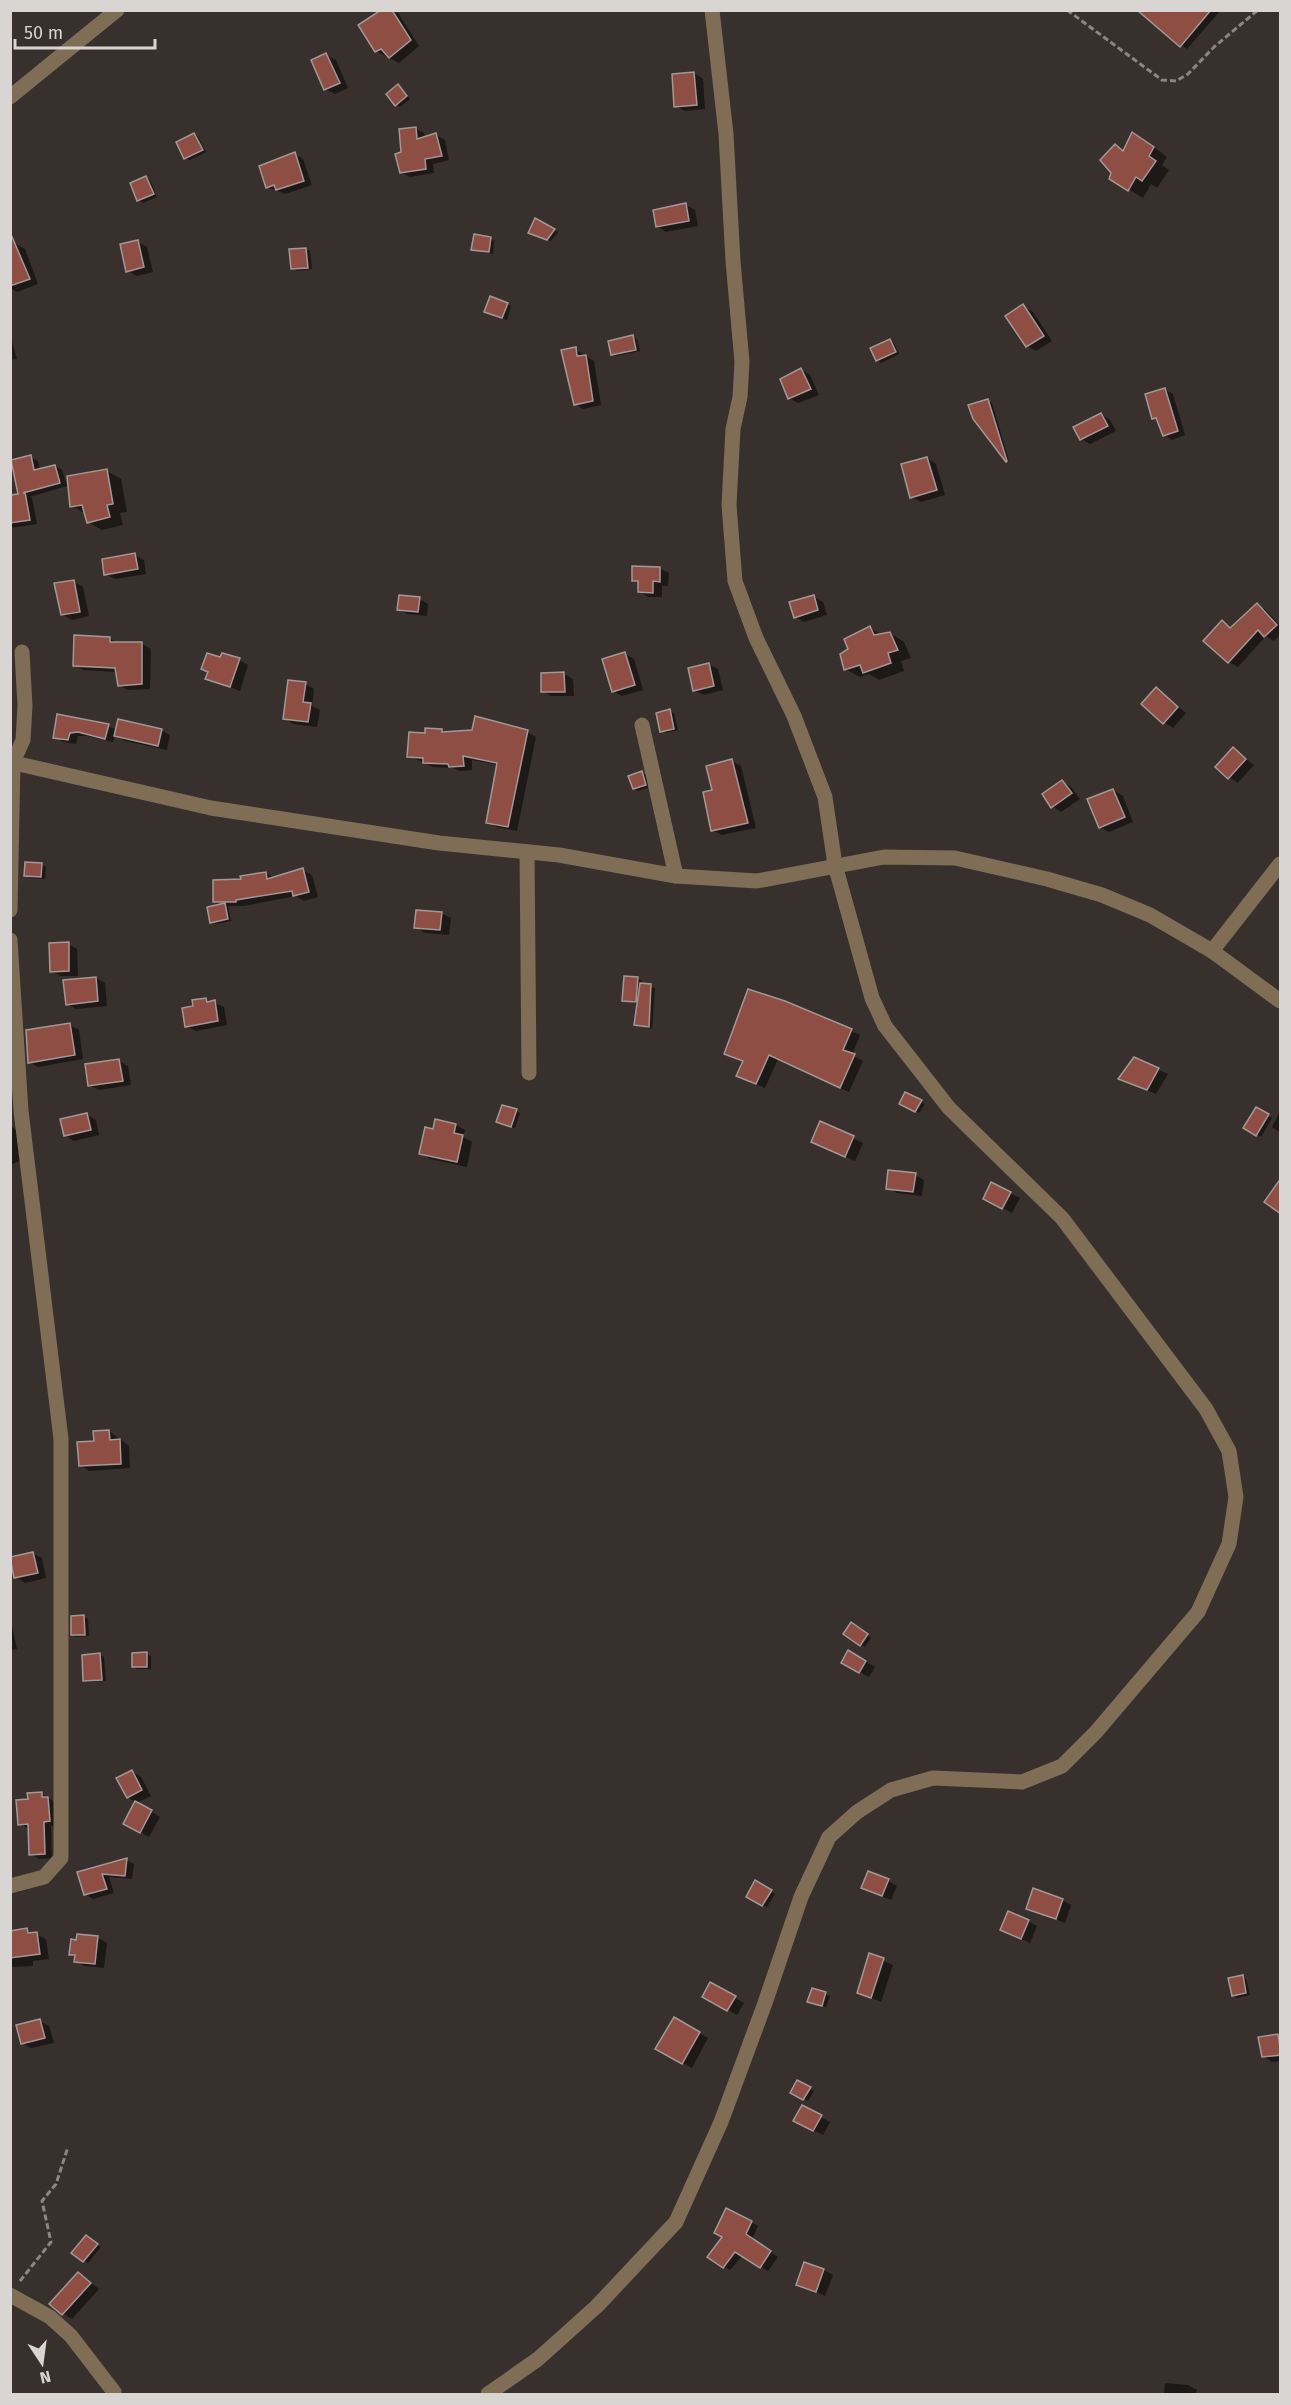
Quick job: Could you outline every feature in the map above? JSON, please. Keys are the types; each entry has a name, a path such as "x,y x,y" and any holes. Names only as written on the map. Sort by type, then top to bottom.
{"street":[{"path":"10,97 117,10"},
{"path":"488,2394 538,2359 597,2306 676,2222 720,2122 765,2003 801,1897 830,1837 858,1812 891,1790 933,1778 1022,1782 1062,1766 1096,1732 1198,1612 1229,1544 1236,1497 1229,1452 1206,1409 1062,1218 949,1108 885,1026 872,998 835,865 825,797 794,716 756,639 735,581 729,505 734,429 740,397 742,362 733,261 726,134 712,10"},
{"path":"10,910 12,762 23,740 25,706 22,652"},
{"path":"642,725 676,876"},
{"path":"12,762 211,808 439,843 527,852 676,876 757,881 884,857 955,858 1047,879 1150,915 1212,951 1281,1001"},
{"path":"527,852 529,1072"},
{"path":"1212,951 1281,864"},
{"path":"10,940 21,1111 61,1439 62,1858 44,1877 10,1886"},
{"path":"10,2295 50,2317 71,2336 114,2392"}],"path":[{"path":"1067,10 1162,80 1176,81 1188,74 1214,47 1258,10"},
{"path":"10,2295 51,2241 42,2201 56,2184 68,2147"}],"building":[{"path":"381,10 392,10 411,40 389,58 381,49 375,52 358,25"},
{"path":"1137,10 1211,10 1180,47"},
{"path":"326,53 340,83 324,90 311,60"},
{"path":"694,72 697,105 674,107 672,74"},
{"path":"398,84 407,96 395,106 386,94"},
{"path":"416,127 417,139 436,133 442,156 425,159 426,169 400,173 395,154 401,152 399,129"},
{"path":"1132,132 1154,147 1149,156 1156,161 1142,181 1136,177 1128,191 1109,179 1111,173 1100,160 1115,144 1123,151"},
{"path":"194,133 203,150 184,159 176,142"},
{"path":"295,152 304,181 276,190 274,185 266,188 259,166"},
{"path":"146,176 154,194 137,201 130,183"},
{"path":"686,203 689,221 656,227 653,210"},
{"path":"535,218 555,229 547,240 528,233"},
{"path":"10,232 30,279 10,286"},
{"path":"474,234 491,237 489,252 471,250"},
{"path":"138,240 144,267 126,272 120,244"},
{"path":"306,248 308,268 291,269 289,249"},
{"path":"490,296 508,303 502,318 484,312"},
{"path":"1023,304 1044,336 1026,347 1005,316"},
{"path":"633,335 636,350 611,355 608,341"},
{"path":"890,339 896,352 876,361 870,348"},
{"path":"576,347 577,356 586,355 593,401 574,405 561,350"},
{"path":"801,368 811,389 788,399 780,379"},
{"path":"1165,388 1178,431 1163,436 1156,418 1152,419 1145,394"},
{"path":"988,399 1006,462 973,419 968,405"},
{"path":"1101,413 1108,426 1080,440 1073,427"},
{"path":"31,455 34,470 55,465 60,483 25,492 30,520 10,523 10,495 18,494 11,460"},
{"path":"927,457 937,490 910,498 901,464"},
{"path":"107,469 113,504 107,505 110,517 87,523 82,505 70,507 67,476"},
{"path":"135,553 138,569 104,575 102,559"},
{"path":"632,566 660,567 660,582 653,581 653,593 638,592 638,581 632,581"},
{"path":"74,580 80,612 61,615 54,583"},
{"path":"399,595 420,597 418,612 397,610"},
{"path":"814,595 818,610 794,618 789,602"},
{"path":"1257,603 1277,625 1264,637 1258,630 1228,663 1203,641 1222,620 1230,628"},
{"path":"870,626 874,635 890,632 898,650 888,653 891,663 863,673 860,665 844,670 840,654 848,649 844,639"},
{"path":"74,635 110,637 110,642 142,642 142,684 118,686 115,668 73,666"},
{"path":"625,652 635,685 612,692 602,659"},
{"path":"207,653 220,657 222,653 240,658 230,687 205,679 208,672 201,669"},
{"path":"709,663 714,686 693,691 688,668"},
{"path":"564,672 565,692 541,692 541,673"},
{"path":"288,680 306,682 303,702 311,703 308,722 283,719"},
{"path":"1156,687 1178,707 1163,724 1141,704"},
{"path":"670,709 674,729 660,732 656,713"},
{"path":"57,714 109,724 105,739 78,732 70,733 68,740 53,738"},
{"path":"475,716 528,730 508,827 486,823 497,763 463,756 464,766 449,767 448,764 423,763 423,758 407,757 409,732 425,733 425,728 442,729 442,732 472,730"},
{"path":"118,719 162,729 158,746 114,736"},
{"path":"1233,747 1246,759 1228,779 1215,767"},
{"path":"732,759 748,823 711,831 703,792 712,790 706,766"},
{"path":"642,771 646,785 633,789 628,776"},
{"path":"1062,780 1072,793 1051,808 1042,794"},
{"path":"1113,789 1125,817 1099,828 1087,799"},
{"path":"25,862 42,863 41,877 24,876"},
{"path":"303,868 309,892 293,896 292,891 236,900 236,902 213,902 213,880 241,879 240,876 266,872 267,879"},
{"path":"225,903 228,919 210,923 207,907"},
{"path":"416,910 442,912 440,930 414,928"},
{"path":"69,942 69,971 50,972 49,943"},
{"path":"624,976 638,977 636,1002 622,1001"},
{"path":"96,977 98,1001 66,1005 63,980"},
{"path":"640,983 651,984 649,1027 634,1025"},
{"path":"748,989 785,1001 852,1029 843,1050 855,1054 840,1088 769,1055 756,1084 736,1076 743,1061 724,1054"},
{"path":"206,998 207,1002 215,1000 218,1021 185,1027 182,1008 193,1006 192,1000"},
{"path":"70,1023 75,1055 28,1063 26,1030"},
{"path":"1134,1057 1159,1068 1147,1090 1118,1079"},
{"path":"119,1059 123,1081 88,1086 85,1064"},
{"path":"905,1092 922,1100 915,1112 899,1104"},
{"path":"502,1105 517,1109 511,1127 496,1122"},
{"path":"1256,1107 1269,1114 1256,1136 1243,1128"},
{"path":"87,1113 91,1130 64,1136 60,1119"},
{"path":"435,1119 456,1124 454,1133 463,1135 457,1162 419,1154 425,1127 433,1129"},
{"path":"820,1121 854,1136 845,1157 811,1142"},
{"path":"888,1170 916,1173 913,1192 886,1189"},
{"path":"1281,1178 1281,1214 1264,1202"},
{"path":"991,1182 1011,1192 1002,1209 983,1199"},
{"path":"109,1430 110,1440 120,1439 121,1464 79,1466 77,1442 94,1441 93,1431"},
{"path":"33,1552 38,1573 14,1578 10,1557"},
{"path":"84,1615 85,1635 71,1635 71,1616"},
{"path":"851,1622 868,1634 860,1646 843,1634"},
{"path":"848,1650 866,1661 859,1673 841,1663"},
{"path":"147,1652 147,1667 132,1667 132,1653"},
{"path":"100,1653 102,1680 83,1681 82,1655"},
{"path":"132,1770 142,1790 127,1798 116,1778"},
{"path":"42,1792 42,1797 48,1797 50,1821 44,1822 45,1854 29,1855 28,1824 18,1825 16,1800 28,1799 27,1793"},
{"path":"135,1801 152,1810 140,1833 123,1824"},
{"path":"127,1858 125,1876 102,1874 107,1889 84,1895 77,1872"},
{"path":"868,1871 889,1879 882,1896 861,1888"},
{"path":"755,1880 772,1890 762,1906 746,1897"},
{"path":"1033,1888 1063,1899 1056,1919 1026,1909"},
{"path":"1008,1911 1029,1920 1021,1939 1000,1930"},
{"path":"27,1928 28,1933 37,1932 40,1954 10,1958 10,1931"},
{"path":"77,1934 98,1936 95,1964 74,1962 75,1955 69,1955 71,1939 76,1940"},
{"path":"869,1953 884,1958 871,1998 857,1993"},
{"path":"1243,1975 1246,1993 1232,1996 1228,1978"},
{"path":"710,1982 736,1996 727,2011 702,1997"},
{"path":"812,1988 826,1992 822,2006 807,2002"},
{"path":"674,2017 700,2032 682,2064 655,2049"},
{"path":"40,2019 45,2038 21,2044 16,2025"},
{"path":"1278,2034 1281,2055 1262,2057 1258,2037"},
{"path":"797,2080 811,2087 803,2100 790,2093"},
{"path":"802,2105 822,2115 813,2131 793,2121"},
{"path":"726,2208 752,2221 746,2234 771,2251 760,2268 735,2252 723,2268 707,2257 722,2237 714,2233"},
{"path":"86,2235 98,2244 83,2262 71,2253"},
{"path":"804,2262 824,2269 816,2292 796,2285"},
{"path":"78,2272 91,2283 62,2315 49,2304"}]}
